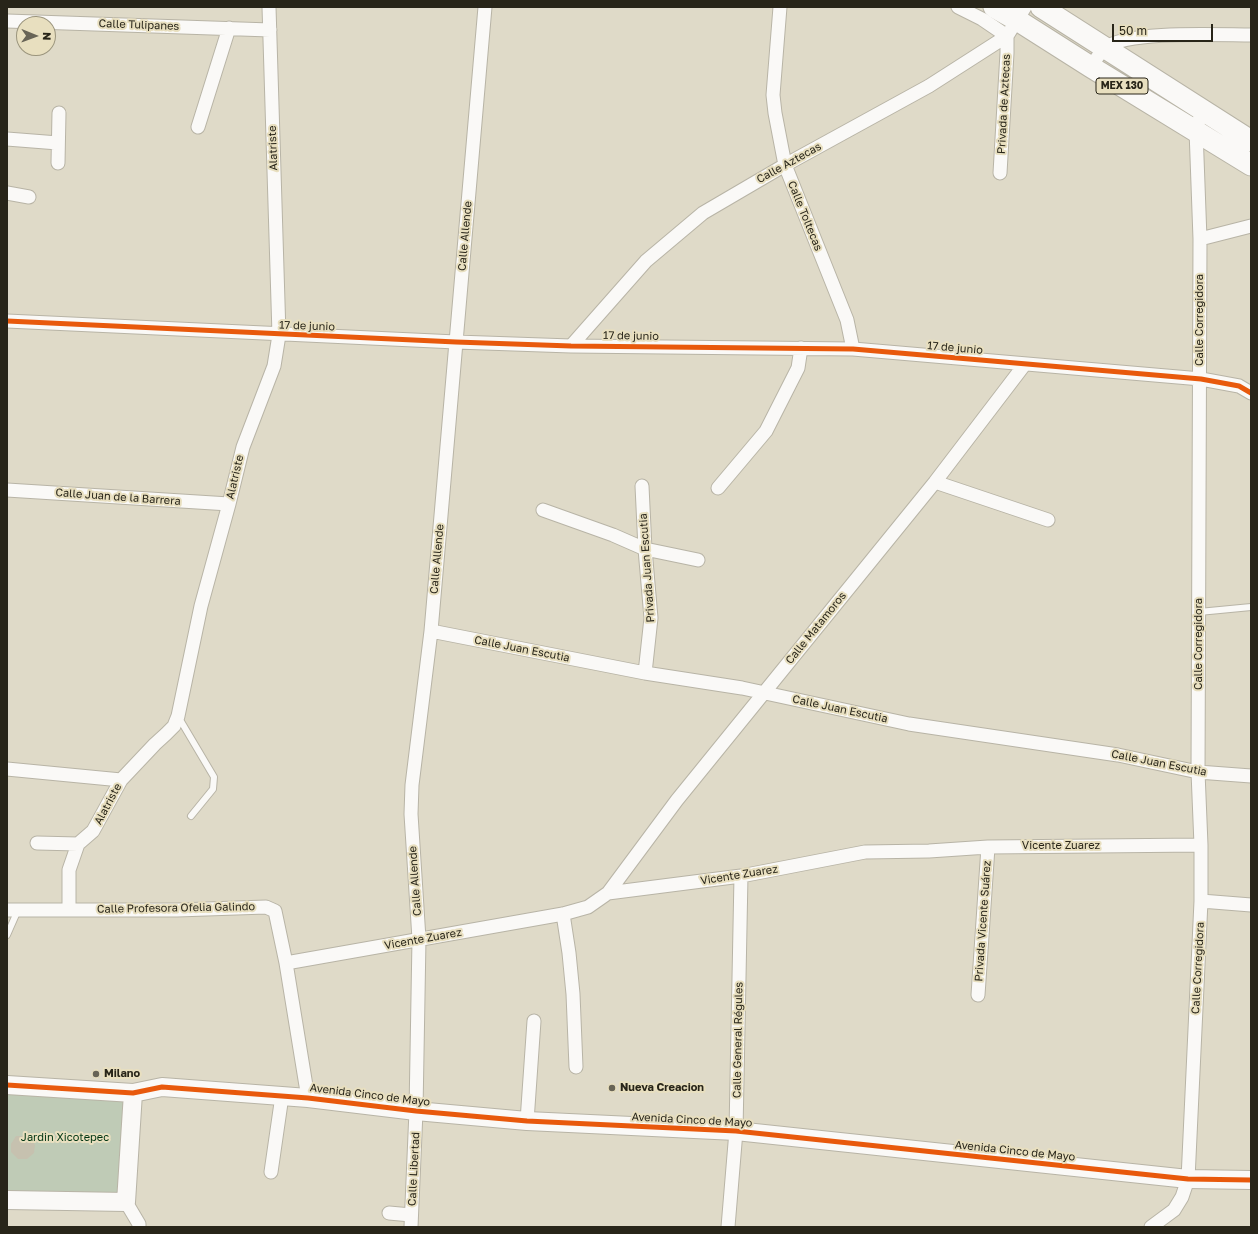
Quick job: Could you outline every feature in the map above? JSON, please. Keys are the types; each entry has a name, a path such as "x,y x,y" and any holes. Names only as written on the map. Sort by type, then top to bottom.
{"main road":[{"name":"MEX 130","path":"994,7 1251,165"},
{"name":"MEX 130","path":"1041,7 1251,141"}],"street":[{"name":"Alatriste","path":"78,844 93,831 121,780 174,726 178,716 201,606 243,446 274,366 279,335 269,7"},
{"name":"Calle Allende","path":"416,1111 419,939 411,814 412,785 431,631 485,7"},
{"name":"Calle Toltecas","path":"780,7 773,95 785,165 846,320 853,349"},
{"path":"958,7 982,19 1016,21"},
{"name":"Calle Tulipanes","path":"7,21 270,30"},
{"name":"Calle Aztecas","path":"571,346 646,262 703,213 785,165 929,86 1016,21"},
{"name":"Privada de Aztecas","path":"1000,173 1007,53 1016,21"},
{"path":"198,126 229,28"},
{"path":"1091,67 1106,48 1124,39 1144,37 1251,35"},
{"name":"Calle Corregidora","path":"1152,1227 1174,1210 1182,1197 1188,1179 1201,901 1201,845 1198,772 1201,379 1200,239 1196,130 1202,111"},
{"path":"58,163 59,113"},
{"path":"7,139 58,143"},
{"path":"7,193 29,197"},
{"path":"1200,239 1251,226"},
{"name":"17 de junio","path":"7,321 279,335 571,346 853,349 1201,379 1239,386 1251,393"},
{"path":"718,488 766,431 798,368 801,348"},
{"name":"Calle Matamoros","path":"608,893 677,800 935,482 1025,364"},
{"path":"935,482 1048,520"},
{"name":"Privada Juan Escutia","path":"642,486 645,549 651,618 645,672"},
{"name":"Calle Juan de la Barrera","path":"7,490 229,504"},
{"path":"543,510 613,535 645,549 698,560"},
{"name":"Calle Juan Escutia","path":"431,631 645,672 742,688 909,724 1118,755 1198,772 1251,776"},
{"path":"7,769 121,780"},
{"path":"37,843 78,844 70,870 69,909"},
{"name":"Vicente Zuarez","path":"286,963 563,914 588,907 608,893 741,876 865,852 928,851 988,847 1201,845"},
{"name":"Privada Vicente Suárez","path":"978,995 988,847"},
{"name":"Calle General Régules","path":"728,1227 736,1131 741,876"},
{"path":"1201,901 1251,905"},
{"name":"Calle Profesora Ofelia Galindo","path":"13,910 177,910 266,907 275,911 286,963 308,1098"},
{"path":"563,914 573,994 576,1067"},
{"path":"527,1122 534,1021"},
{"name":"Avenida Cinco de Mayo","path":"7,1085 133,1093 162,1087 282,1096 527,1122 736,1131 1188,1179 1251,1180"},
{"path":"133,1093 126,1202 139,1224 139,1227"},
{"path":"271,1172 282,1096"},
{"name":"Calle Libertad","path":"411,1221 416,1111"},
{"path":"7,1200 126,1202"},
{"path":"389,1213 411,1221"}],"lane":[{"path":"1200,612 1251,607"},
{"path":"178,716 214,777 213,788 191,816"},
{"path":"7,935 13,910"}],"green space":[{"name":"Jardin Xicotepec","path":"7,1078 129,1084 125,1195 7,1193"}],"building":[{"path":"16,1136 29,1136 35,1145 34,1153 27,1159 18,1159 11,1152 11,1144"}],"cycle path":[{"path":"7,321 571,346 853,349 1201,379 1239,386 1251,393"},
{"path":"7,1085 133,1093 162,1087 308,1098 416,1111 527,1121 736,1131 1188,1179 1251,1180"}],"place":[{"name":"Milano","path":"96,1074"},
{"name":"Nueva Creacion","path":"612,1088"}]}
